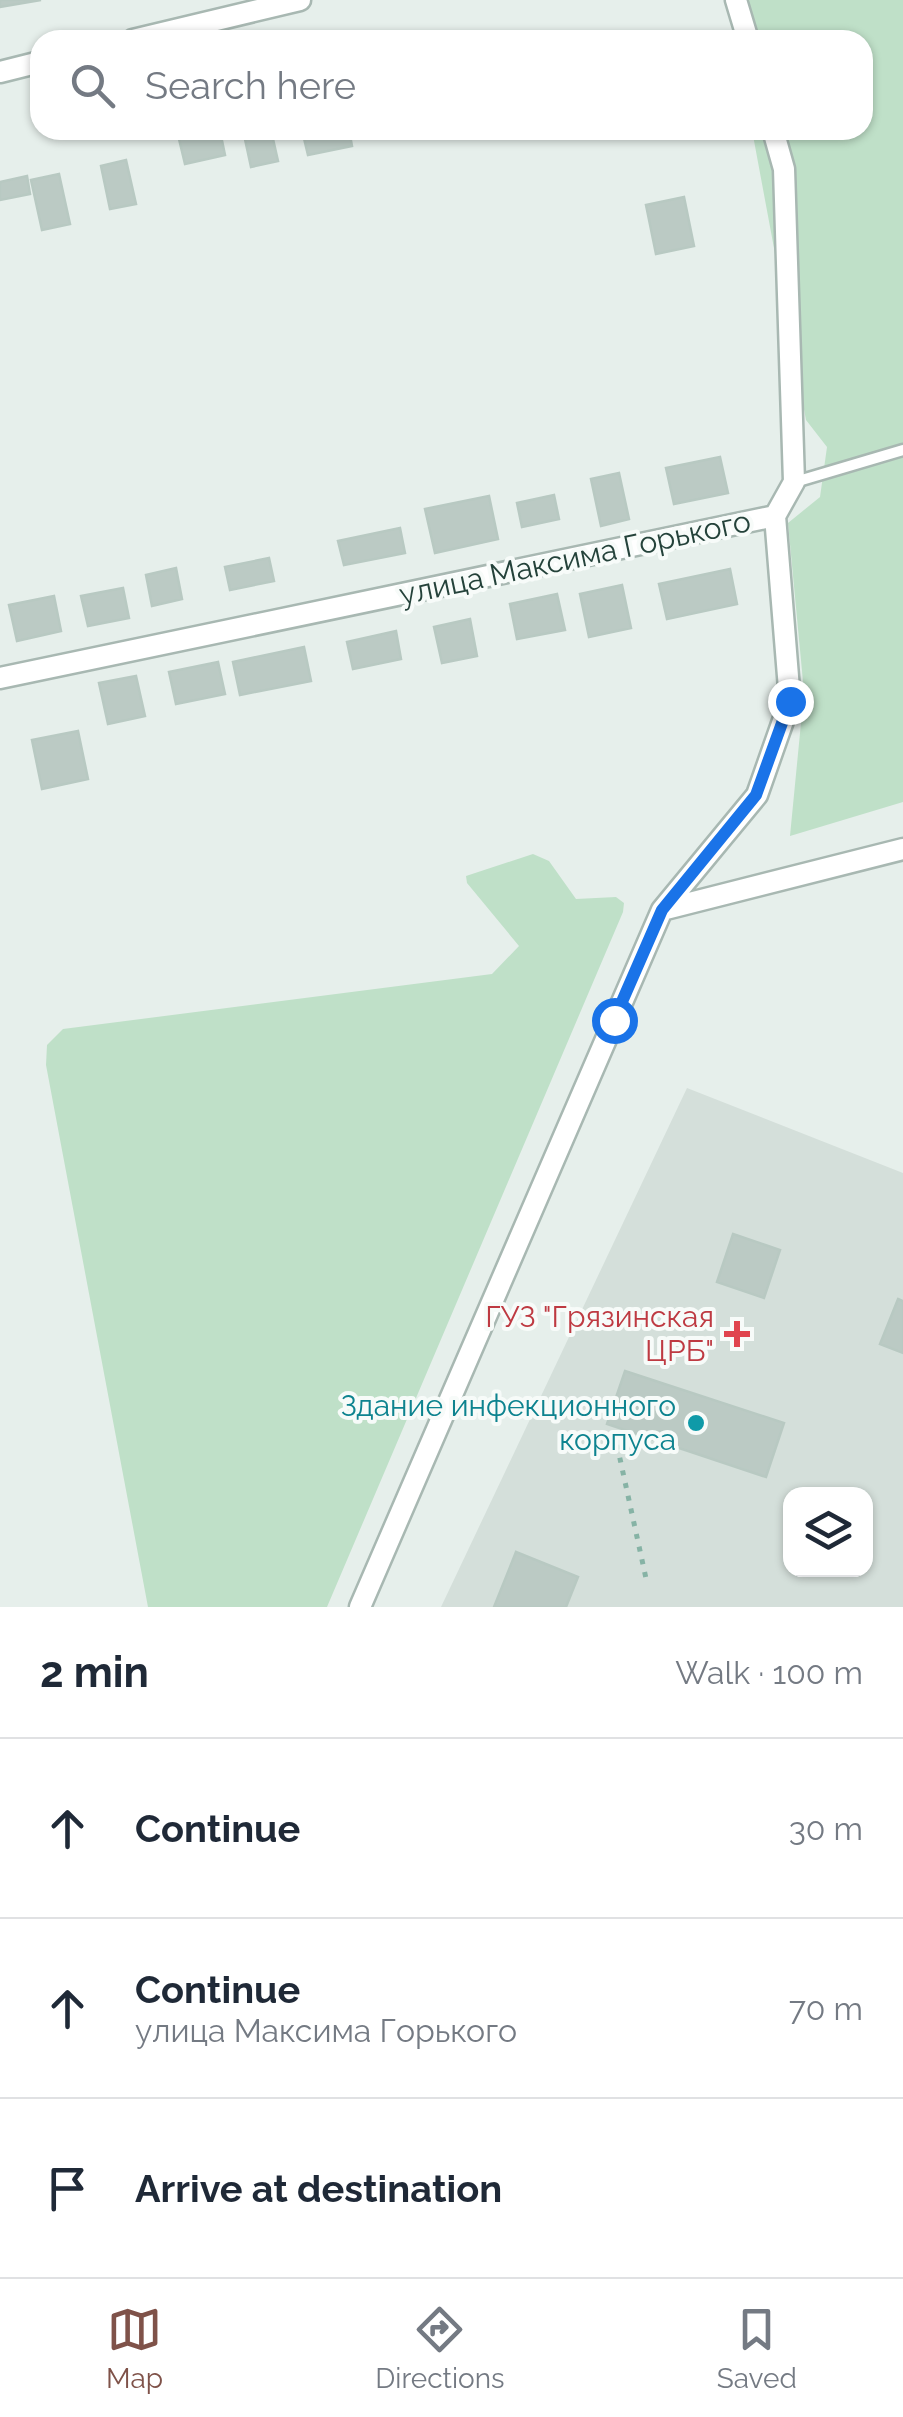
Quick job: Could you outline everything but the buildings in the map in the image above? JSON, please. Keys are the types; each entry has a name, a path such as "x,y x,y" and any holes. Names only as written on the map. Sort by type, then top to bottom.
{"street":[{"path":"175,30 300,0"},
{"path":"736,0 745,30"},
{"path":"0,72 30,64"},
{"path":"774,516 794,482 784,169 776,140"},
{"name":"улица Максима Горького","path":"0,678 774,516 790,701 756,795 662,910 360,1607"},
{"path":"662,910 903,850"}],"lane":[{"path":"794,482 903,450"}],"path":[{"path":"616,1445 646,1583"}],"shaded area":[{"name":"ГУЗ \"Грязинская ЦРБ\"","path":"687,1088 903,1173 903,1607 441,1607"}],"green space":[{"path":"728,0 903,0 903,802 790,836 804,692 788,523 820,497 827,447 806,420 754,140 873,140 873,30 734,30"},
{"path":"533,854 549,861 576,899 616,897 624,903 623,912 327,1607 148,1607 46,1065 47,1045 63,1029 492,974 519,946 467,883 466,876"}],"place":[{"name":"ГУЗ \"Грязинская ЦРБ\"","path":"737,1334"},
{"name":"Здание инфекционного корпуса","path":"696,1423"}],"route":[{"path":"614,1020 662,910 756,795 790,701"}]}
